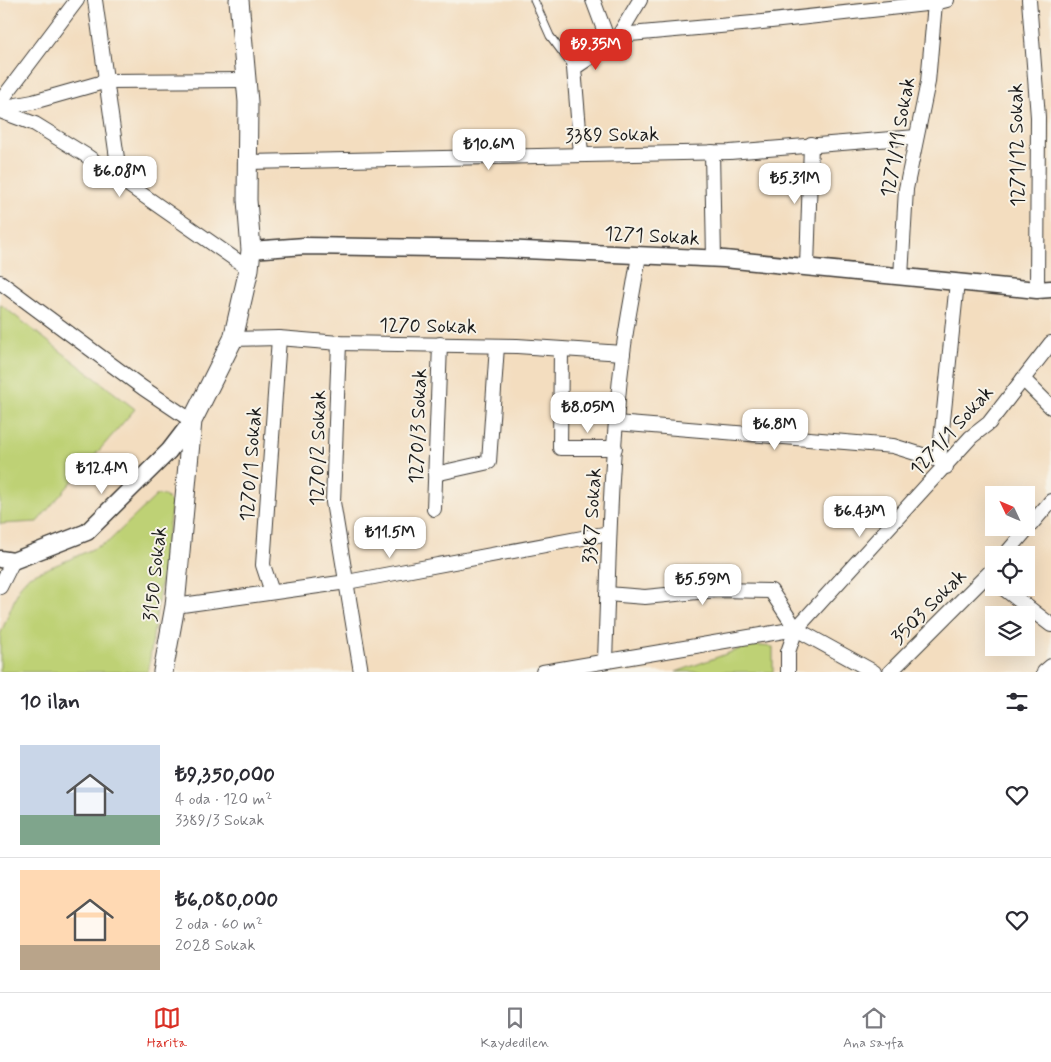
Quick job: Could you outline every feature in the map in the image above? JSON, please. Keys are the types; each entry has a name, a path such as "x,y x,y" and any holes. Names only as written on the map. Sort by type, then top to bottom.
{"main road":[{"path":"192,420 233,339 249,269 251,250 247,200 248,102 240,0"},
{"name":"3150 Sokak","path":"163,672 175,606 192,420"}],"street":[{"path":"0,102 77,0"},
{"path":"95,0 120,180"},
{"path":"593,0 614,39"},
{"path":"581,154 574,68 614,39 640,0"},
{"name":"1271/12 Sokak","path":"1029,0 1044,116 1044,289"},
{"path":"614,39 941,2"},
{"name":"1271/11 Sokak","path":"902,277 906,189 928,82 941,2"},
{"path":"0,109 33,102 107,81 246,80"},
{"path":"0,109 35,124 87,156 249,269"},
{"name":"3389 Sokak","path":"248,162 712,152 916,137"},
{"path":"807,267 811,144"},
{"path":"712,152 714,259"},
{"name":"1271 Sokak","path":"251,250 305,246 470,248 639,255 714,259 1044,289"},
{"name":"3387 Sokak","path":"605,660 609,533 616,423 623,353 639,255"},
{"path":"0,282 142,388 192,420 169,451 87,532 6,560 0,587"},
{"path":"616,423 893,446 942,463 957,282"},
{"name":"1270 Sokak","path":"233,339 279,338 338,343 497,346 623,353"},
{"name":"1270/1 Sokak","path":"272,592 262,565 279,338"},
{"name":"1270/2 Sokak","path":"338,343 333,502 361,672"},
{"name":"1270/3 Sokak","path":"434,509 440,344"},
{"name":"1271/1 Sokak","path":"796,629 942,463 989,423 1051,344"},
{"path":"435,474 489,462 497,346"},
{"path":"561,349 560,448 615,448"},
{"path":"1023,379 1051,407"},
{"path":"1013,546 1049,508"},
{"path":"175,606 347,582 609,533"},
{"name":"3503 Sokak","path":"890,672 985,581"},
{"path":"607,594 645,597 718,590 771,591 796,629 874,672"},
{"path":"1013,596 1051,625"},
{"path":"788,672 788,652 796,629"},
{"path":"543,672 796,629"},
{"path":"1044,672 1051,666"}],"lane":[{"path":"534,0 550,36 574,68"}],"green space":[{"path":"0,304 135,409 37,522 0,524"},
{"path":"157,495 165,496 172,503 148,672 0,672 0,635 20,586 29,576 108,542"},
{"path":"751,645 773,647 773,672 676,672"}]}
